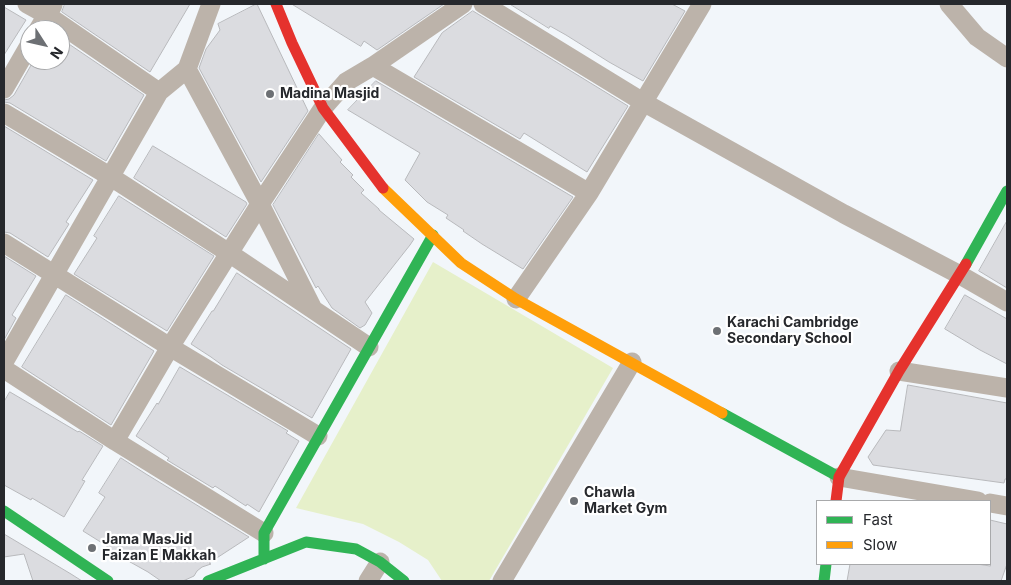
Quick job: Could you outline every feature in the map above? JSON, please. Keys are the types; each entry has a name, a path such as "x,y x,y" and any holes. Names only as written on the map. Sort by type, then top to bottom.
{"street":[{"path":"28,4 159,92"},
{"path":"4,362 159,92 187,69 211,4"},
{"path":"276,4 323,108 381,186 461,263 516,299 839,477 972,500"},
{"path":"115,441 170,347 323,108 346,82 373,66 463,4"},
{"path":"483,4 642,102 1007,302"},
{"path":"948,4 977,37 1007,58"},
{"path":"516,299 588,193 698,5"},
{"path":"4,89 20,61"},
{"path":"373,66 588,193"},
{"path":"187,69 260,204 313,310"},
{"path":"4,113 111,177 369,347"},
{"path":"836,500 839,477 899,371 960,275 1007,191"},
{"path":"264,559 264,533 433,235"},
{"path":"4,242 170,347 318,436"},
{"path":"502,581 632,362"},
{"path":"4,369 115,441 264,533"},
{"path":"899,371 1007,388"},
{"path":"991,503 1007,506"},
{"path":"4,511 108,581"},
{"path":"208,581 306,542 356,549 380,562 404,581"},
{"path":"368,581 380,562"},
{"path":"824,581 826,565"}],"green space":[{"path":"433,262 613,368 489,581 442,581 428,560 399,542 363,524 296,508"}],"building":[{"path":"65,4 190,4 150,72 62,12"},
{"path":"257,4 308,111 261,182 199,68 206,49 220,30 218,24"},
{"path":"292,4 444,4 377,50 364,41 361,46"},
{"path":"510,4 672,4 685,11 643,81"},
{"path":"4,7 26,20 20,20 20,30 4,55"},
{"path":"473,11 628,106 587,172 524,133 520,139 414,77 442,33"},
{"path":"70,45 144,95 106,161 10,103 4,102 4,100 14,95 28,70 70,70"},
{"path":"376,81 573,197 523,269 463,231 446,218 448,215 427,202 405,180 420,153 348,110"},
{"path":"4,126 93,180 66,222 69,224 48,257 10,233 4,232"},
{"path":"319,134 342,160 340,162 353,175 351,177 364,190 361,193 414,239 365,302 372,313 365,325 360,328 332,308 318,286 316,288 273,205"},
{"path":"153,146 246,202 247,204 226,237 134,178"},
{"path":"119,196 214,256 167,331 74,274 97,238 94,236"},
{"path":"1007,221 1007,288 979,271"},
{"path":"4,256 36,276 12,315 16,318 4,340"},
{"path":"237,273 351,349 312,418 222,365 191,344"},
{"path":"66,295 154,351 111,425 22,367"},
{"path":"965,295 1007,319 1007,364 945,329"},
{"path":"180,367 288,431 286,433 299,441 259,512 215,486 213,488 167,460 169,458 136,436"},
{"path":"908,385 1007,403 1007,479 1005,479 1004,483 873,465 868,457 886,430 900,431"},
{"path":"10,392 103,446 82,480 85,481 64,517 32,498 31,500 4,485 4,402"},
{"path":"121,458 249,537 209,563 211,564 202,567 194,576 183,581 161,581 123,558 83,531 105,497 99,493"},
{"path":"991,520 1007,524 1007,564 1001,581 847,581 850,565 990,566"},
{"path":"4,534 82,581 33,581 24,554 4,557"}],"traffic: fast":[{"path":"966,264 1007,191"},
{"path":"264,559 264,533 433,235"},
{"path":"722,413 839,477"},
{"path":"4,511 108,581"},
{"path":"208,581 306,542 356,549 380,562 404,581"},
{"path":"824,581 826,565"}],"traffic: slow":[{"path":"383,188 461,263 516,299 722,413"}],"traffic: jam":[{"path":"276,4 323,108 383,188"},
{"path":"836,500 839,477 899,371 966,264"}],"place":[{"name":"Madina Masjid","path":"270,94"},
{"name":"Karachi Cambridge Secondary School","path":"717,331"},
{"name":"Chawla Market Gym","path":"574,501"},
{"name":"Jama MasJid Faizan E Makkah","path":"92,548"}]}
